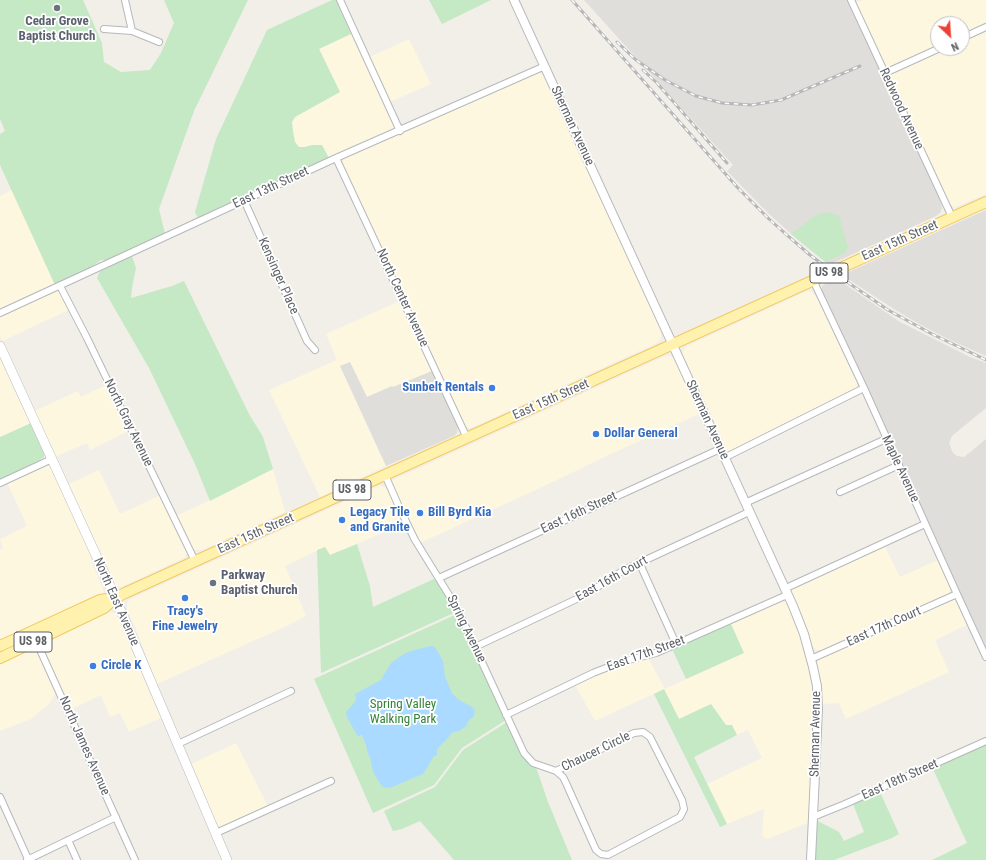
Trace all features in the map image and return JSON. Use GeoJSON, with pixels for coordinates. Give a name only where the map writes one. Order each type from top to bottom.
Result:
{"type":"FeatureCollection","features":[{"type":"Feature","properties":{"kind":"main road","name":"East 15th Street"},"geometry":{"type":"LineString","coordinates":[[0,658],[34,636],[100,600],[115,598],[986,202]]}},
{"type":"Feature","properties":{"kind":"main road","name":"North East Avenue"},"geometry":{"type":"LineString","coordinates":[[0,346],[115,598],[227,860]]}},
{"type":"Feature","properties":{"kind":"main road","name":"East 15th Street"},"geometry":{"type":"LineString","coordinates":[[0,646],[34,636]]}},
{"type":"Feature","properties":{"kind":"street"},"geometry":{"type":"LineString","coordinates":[[125,0],[132,31]]}},
{"type":"Feature","properties":{"kind":"street"},"geometry":{"type":"LineString","coordinates":[[340,0],[400,131]]}},
{"type":"Feature","properties":{"kind":"street","name":"Sherman Avenue"},"geometry":{"type":"LineString","coordinates":[[514,0],[800,624],[812,659],[818,709],[811,860]]}},
{"type":"Feature","properties":{"kind":"street","name":"Redwood Avenue"},"geometry":{"type":"LineString","coordinates":[[851,0],[952,217]]}},
{"type":"Feature","properties":{"kind":"street"},"geometry":{"type":"LineString","coordinates":[[970,34],[986,27]]}},
{"type":"Feature","properties":{"kind":"street"},"geometry":{"type":"LineString","coordinates":[[104,29],[132,31],[159,42]]}},
{"type":"Feature","properties":{"kind":"street"},"geometry":{"type":"LineString","coordinates":[[885,73],[930,53]]}},
{"type":"Feature","properties":{"kind":"street","name":"East 13th Street"},"geometry":{"type":"LineString","coordinates":[[0,314],[336,158],[544,66]]}},
{"type":"Feature","properties":{"kind":"street","name":"North Center Avenue"},"geometry":{"type":"LineString","coordinates":[[336,158],[467,438]]}},
{"type":"Feature","properties":{"kind":"street","name":"Kensinger Place"},"geometry":{"type":"LineString","coordinates":[[244,200],[307,341],[315,350]]}},
{"type":"Feature","properties":{"kind":"street","name":"Maple Avenue"},"geometry":{"type":"LineString","coordinates":[[813,280],[864,388],[986,657]]}},
{"type":"Feature","properties":{"kind":"street","name":"North Gray Avenue"},"geometry":{"type":"LineString","coordinates":[[60,286],[196,561]]}},
{"type":"Feature","properties":{"kind":"street"},"geometry":{"type":"LineString","coordinates":[[724,458],[864,388]]}},
{"type":"Feature","properties":{"kind":"street"},"geometry":{"type":"LineString","coordinates":[[745,503],[886,439]]}},
{"type":"Feature","properties":{"kind":"street","name":"East 16th Street"},"geometry":{"type":"LineString","coordinates":[[439,578],[720,449]]}},
{"type":"Feature","properties":{"kind":"street"},"geometry":{"type":"LineString","coordinates":[[0,483],[52,459]]}},
{"type":"Feature","properties":{"kind":"street"},"geometry":{"type":"LineString","coordinates":[[840,492],[899,465]]}},
{"type":"Feature","properties":{"kind":"street","name":"Spring Avenue"},"geometry":{"type":"LineString","coordinates":[[385,475],[415,540],[457,608],[524,753],[534,763],[556,771]]}},
{"type":"Feature","properties":{"kind":"street","name":"East 16th Court"},"geometry":{"type":"LineString","coordinates":[[475,647],[585,595],[624,570],[640,562],[749,512]]}},
{"type":"Feature","properties":{"kind":"street","name":"East 17th Street"},"geometry":{"type":"LineString","coordinates":[[506,715],[593,673],[621,662],[656,653],[676,644],[925,524]]}},
{"type":"Feature","properties":{"kind":"street"},"geometry":{"type":"LineString","coordinates":[[640,562],[676,644]]}},
{"type":"Feature","properties":{"kind":"street","name":"East 17th Court"},"geometry":{"type":"LineString","coordinates":[[812,659],[957,594]]}},
{"type":"Feature","properties":{"kind":"street","name":"North James Avenue"},"geometry":{"type":"LineString","coordinates":[[34,636],[135,860]]}},
{"type":"Feature","properties":{"kind":"street"},"geometry":{"type":"LineString","coordinates":[[178,744],[291,691]]}},
{"type":"Feature","properties":{"kind":"street","name":"Chaucer Circle"},"geometry":{"type":"LineString","coordinates":[[643,732],[650,737],[682,800],[684,809],[680,817],[608,854],[601,854],[596,850],[566,783],[556,771],[634,733],[643,732]]}},
{"type":"Feature","properties":{"kind":"street","name":"East 18th Street"},"geometry":{"type":"LineString","coordinates":[[813,817],[986,742]]}},
{"type":"Feature","properties":{"kind":"street"},"geometry":{"type":"LineString","coordinates":[[216,834],[332,781]]}},
{"type":"Feature","properties":{"kind":"street"},"geometry":{"type":"LineString","coordinates":[[0,797],[27,860],[116,817]]}},
{"type":"Feature","properties":{"kind":"street"},"geometry":{"type":"LineString","coordinates":[[68,840],[77,860]]}},
{"type":"Feature","properties":{"kind":"shaded area"},"geometry":{"type":"Polygon","coordinates":[[[584,0],[848,0],[939,196],[942,208],[940,213],[829,265],[768,213],[727,171],[733,165],[584,0]]]}},
{"type":"Feature","properties":{"kind":"shaded area"},"geometry":{"type":"Polygon","coordinates":[[[863,0],[986,0],[986,24],[970,31],[970,16],[930,16],[930,50],[886,69],[855,3],[863,0]]]}},
{"type":"Feature","properties":{"kind":"shaded area"},"geometry":{"type":"Polygon","coordinates":[[[986,30],[986,194],[954,207],[949,204],[889,75],[930,56],[970,56],[970,37],[986,30]]]}},
{"type":"Feature","properties":{"kind":"shaded area"},"geometry":{"type":"Polygon","coordinates":[[[351,34],[396,129],[329,158],[312,145],[299,147],[295,142],[292,122],[295,117],[340,92],[319,48],[351,34]]]}},
{"type":"Feature","properties":{"kind":"shaded area"},"geometry":{"type":"Polygon","coordinates":[[[409,39],[431,84],[390,102],[370,57],[409,39]]]}},
{"type":"Feature","properties":{"kind":"shaded area"},"geometry":{"type":"Polygon","coordinates":[[[538,72],[546,78],[660,327],[661,336],[657,343],[471,428],[468,428],[464,425],[454,404],[436,362],[342,163],[346,157],[538,72]]]}},
{"type":"Feature","properties":{"kind":"shaded area"},"geometry":{"type":"Polygon","coordinates":[[[12,190],[55,285],[0,310],[0,196],[12,190]]]}},
{"type":"Feature","properties":{"kind":"shaded area"},"geometry":{"type":"Polygon","coordinates":[[[986,210],[986,356],[921,325],[842,275],[986,210]]]}},
{"type":"Feature","properties":{"kind":"shaded area"},"geometry":{"type":"Polygon","coordinates":[[[836,278],[900,322],[970,357],[986,363],[986,408],[952,436],[949,443],[953,453],[957,456],[964,457],[986,439],[986,653],[822,293],[821,290],[823,285],[836,278]]]}},
{"type":"Feature","properties":{"kind":"shaded area"},"geometry":{"type":"Polygon","coordinates":[[[56,290],[60,292],[69,310],[2,341],[0,336],[0,315],[56,290]]]}},
{"type":"Feature","properties":{"kind":"shaded area"},"geometry":{"type":"Polygon","coordinates":[[[807,291],[812,292],[819,301],[857,383],[857,388],[855,391],[730,452],[725,451],[683,361],[682,356],[684,349],[687,346],[807,291]]]}},
{"type":"Feature","properties":{"kind":"shaded area"},"geometry":{"type":"Polygon","coordinates":[[[400,301],[432,371],[367,397],[350,362],[340,366],[386,466],[320,497],[269,390],[337,360],[326,334],[400,301]]]}},
{"type":"Feature","properties":{"kind":"shaded area"},"geometry":{"type":"Polygon","coordinates":[[[0,355],[44,451],[44,455],[43,459],[0,480],[0,355]]]}},
{"type":"Feature","properties":{"kind":"shaded area"},"geometry":{"type":"Polygon","coordinates":[[[665,356],[670,356],[675,359],[701,413],[420,543],[410,525],[395,491],[392,483],[393,480],[665,356]]]}},
{"type":"Feature","properties":{"kind":"shaded area"},"geometry":{"type":"Polygon","coordinates":[[[350,362],[367,397],[432,371],[457,423],[457,433],[454,436],[386,466],[340,366],[350,362]]]}},
{"type":"Feature","properties":{"kind":"shaded area"},"geometry":{"type":"Polygon","coordinates":[[[106,385],[129,431],[90,450],[87,443],[55,457],[34,411],[78,391],[81,397],[106,385]]]}},
{"type":"Feature","properties":{"kind":"shaded area"},"geometry":{"type":"Polygon","coordinates":[[[47,464],[51,468],[90,554],[93,566],[104,591],[100,597],[0,643],[0,550],[3,548],[0,539],[27,526],[7,482],[47,464]]]}},
{"type":"Feature","properties":{"kind":"shaded area"},"geometry":{"type":"Polygon","coordinates":[[[273,469],[285,512],[202,550],[194,549],[176,516],[273,469]]]}},
{"type":"Feature","properties":{"kind":"shaded area"},"geometry":{"type":"Polygon","coordinates":[[[99,470],[120,514],[161,495],[187,550],[184,558],[121,587],[116,586],[69,484],[99,470]]]}},
{"type":"Feature","properties":{"kind":"shaded area"},"geometry":{"type":"Polygon","coordinates":[[[379,486],[385,487],[390,493],[404,524],[330,555],[325,547],[285,566],[306,616],[157,684],[127,609],[127,604],[130,599],[379,486]]]}},
{"type":"Feature","properties":{"kind":"shaded area"},"geometry":{"type":"Polygon","coordinates":[[[884,545],[900,577],[938,560],[950,586],[949,594],[838,644],[822,650],[816,650],[812,645],[790,589],[884,545]]]}},
{"type":"Feature","properties":{"kind":"shaded area"},"geometry":{"type":"Polygon","coordinates":[[[953,600],[957,602],[967,625],[935,640],[949,672],[846,719],[839,703],[821,704],[816,667],[817,662],[821,658],[953,600]]]}},
{"type":"Feature","properties":{"kind":"shaded area"},"geometry":{"type":"Polygon","coordinates":[[[782,601],[786,602],[789,607],[801,635],[812,678],[815,701],[810,822],[767,839],[762,836],[764,809],[727,824],[707,784],[762,758],[748,730],[737,735],[732,725],[726,725],[711,704],[679,719],[664,689],[595,721],[575,685],[622,665],[648,658],[665,689],[744,653],[731,624],[782,601]]]}},
{"type":"Feature","properties":{"kind":"shaded area"},"geometry":{"type":"Polygon","coordinates":[[[108,612],[114,613],[118,617],[161,718],[129,732],[120,713],[110,717],[101,695],[70,710],[41,645],[41,643],[66,629],[78,626],[108,612]]]}},
{"type":"Feature","properties":{"kind":"shaded area"},"geometry":{"type":"Polygon","coordinates":[[[35,646],[57,691],[49,704],[31,719],[0,731],[0,661],[35,646]]]}},
{"type":"Feature","properties":{"kind":"shaded area"},"geometry":{"type":"Polygon","coordinates":[[[236,743],[268,807],[220,827],[217,825],[191,764],[236,743]]]}},
{"type":"Feature","properties":{"kind":"green space"},"geometry":{"type":"Polygon","coordinates":[[[0,0],[83,0],[102,43],[104,62],[121,72],[150,70],[161,53],[174,23],[164,0],[248,0],[194,111],[159,209],[165,234],[103,263],[104,260],[101,260],[87,270],[55,285],[0,165],[0,134],[5,131],[0,119],[0,0]]]}},
{"type":"Feature","properties":{"kind":"green space"},"geometry":{"type":"Polygon","coordinates":[[[332,0],[336,0],[351,34],[319,49],[340,92],[295,117],[292,122],[295,142],[299,147],[322,145],[329,158],[198,219],[195,212],[216,139],[267,30],[332,0]]]}},
{"type":"Feature","properties":{"kind":"green space"},"geometry":{"type":"Polygon","coordinates":[[[429,0],[491,0],[442,24],[429,0]]]}},
{"type":"Feature","properties":{"kind":"green space"},"geometry":{"type":"Polygon","coordinates":[[[828,212],[839,216],[848,248],[845,253],[826,262],[791,234],[816,215],[828,212]]]}},
{"type":"Feature","properties":{"kind":"green space"},"geometry":{"type":"Polygon","coordinates":[[[132,256],[136,268],[131,298],[184,281],[249,414],[263,437],[273,469],[210,501],[195,464],[149,368],[97,278],[100,271],[132,256]]]}},
{"type":"Feature","properties":{"kind":"green space"},"geometry":{"type":"Polygon","coordinates":[[[31,423],[45,453],[44,457],[0,480],[0,437],[31,423]]]}},
{"type":"Feature","properties":{"kind":"green space"},"geometry":{"type":"Polygon","coordinates":[[[357,544],[370,586],[373,607],[436,578],[456,612],[321,673],[317,550],[325,547],[330,555],[357,544]]]}},
{"type":"Feature","properties":{"kind":"green space","name":"Spring Valley Walking Park"},"geometry":{"type":"Polygon","coordinates":[[[457,614],[506,720],[462,748],[434,785],[373,813],[314,679],[457,614]]]}},
{"type":"Feature","properties":{"kind":"green space"},"geometry":{"type":"Polygon","coordinates":[[[731,624],[744,653],[686,679],[672,649],[731,624]]]}},
{"type":"Feature","properties":{"kind":"green space"},"geometry":{"type":"Polygon","coordinates":[[[664,689],[679,719],[711,704],[726,725],[732,725],[737,735],[694,757],[727,824],[720,827],[654,694],[664,689]]]}},
{"type":"Feature","properties":{"kind":"green space"},"geometry":{"type":"Polygon","coordinates":[[[507,722],[536,767],[548,802],[572,860],[454,860],[420,821],[402,829],[393,831],[384,811],[435,787],[463,750],[507,722]]]}},
{"type":"Feature","properties":{"kind":"green space"},"geometry":{"type":"Polygon","coordinates":[[[986,744],[986,860],[932,860],[967,843],[932,767],[986,744]]]}},
{"type":"Feature","properties":{"kind":"green space"},"geometry":{"type":"Polygon","coordinates":[[[880,792],[899,834],[834,860],[814,860],[816,820],[839,832],[844,841],[864,832],[853,804],[880,792]]]}},
{"type":"Feature","properties":{"kind":"water"},"geometry":{"type":"Polygon","coordinates":[[[431,646],[435,647],[443,661],[445,677],[452,693],[459,700],[472,707],[475,711],[474,716],[469,720],[466,726],[459,731],[453,732],[437,749],[437,755],[433,757],[423,774],[390,788],[383,787],[373,772],[370,757],[362,735],[359,737],[357,735],[347,717],[346,712],[355,702],[355,694],[381,680],[391,663],[411,651],[431,646]]]}},
{"type":"Feature","properties":{"kind":"railway"},"geometry":{"type":"LineString","coordinates":[[572,0],[737,187],[788,236],[810,255],[888,310],[932,334],[986,360]]}},
{"type":"Feature","properties":{"kind":"railway"},"geometry":{"type":"LineString","coordinates":[[617,42],[636,60],[665,80],[696,96],[722,103],[752,105],[781,100],[860,66]]}},
{"type":"Feature","properties":{"kind":"railway"},"geometry":{"type":"LineString","coordinates":[[643,70],[657,83],[727,163]]}},
{"type":"Feature","properties":{"kind":"place","name":"Cedar Grove Baptist Church"},"geometry":{"type":"Point","coordinates":[57,8]}},
{"type":"Feature","properties":{"kind":"place","name":"Sunbelt Rentals"},"geometry":{"type":"Point","coordinates":[492,388]}},
{"type":"Feature","properties":{"kind":"place","name":"Dollar General"},"geometry":{"type":"Point","coordinates":[596,434]}},
{"type":"Feature","properties":{"kind":"place","name":"Bill Byrd Kia"},"geometry":{"type":"Point","coordinates":[420,513]}},
{"type":"Feature","properties":{"kind":"place","name":"Legacy Tile and Granite"},"geometry":{"type":"Point","coordinates":[342,520]}},
{"type":"Feature","properties":{"kind":"place","name":"Parkway Baptist Church"},"geometry":{"type":"Point","coordinates":[213,583]}},
{"type":"Feature","properties":{"kind":"place","name":"Tracy's Fine Jewelry"},"geometry":{"type":"Point","coordinates":[185,598]}},
{"type":"Feature","properties":{"kind":"place","name":"Circle K"},"geometry":{"type":"Point","coordinates":[93,666]}}]}
